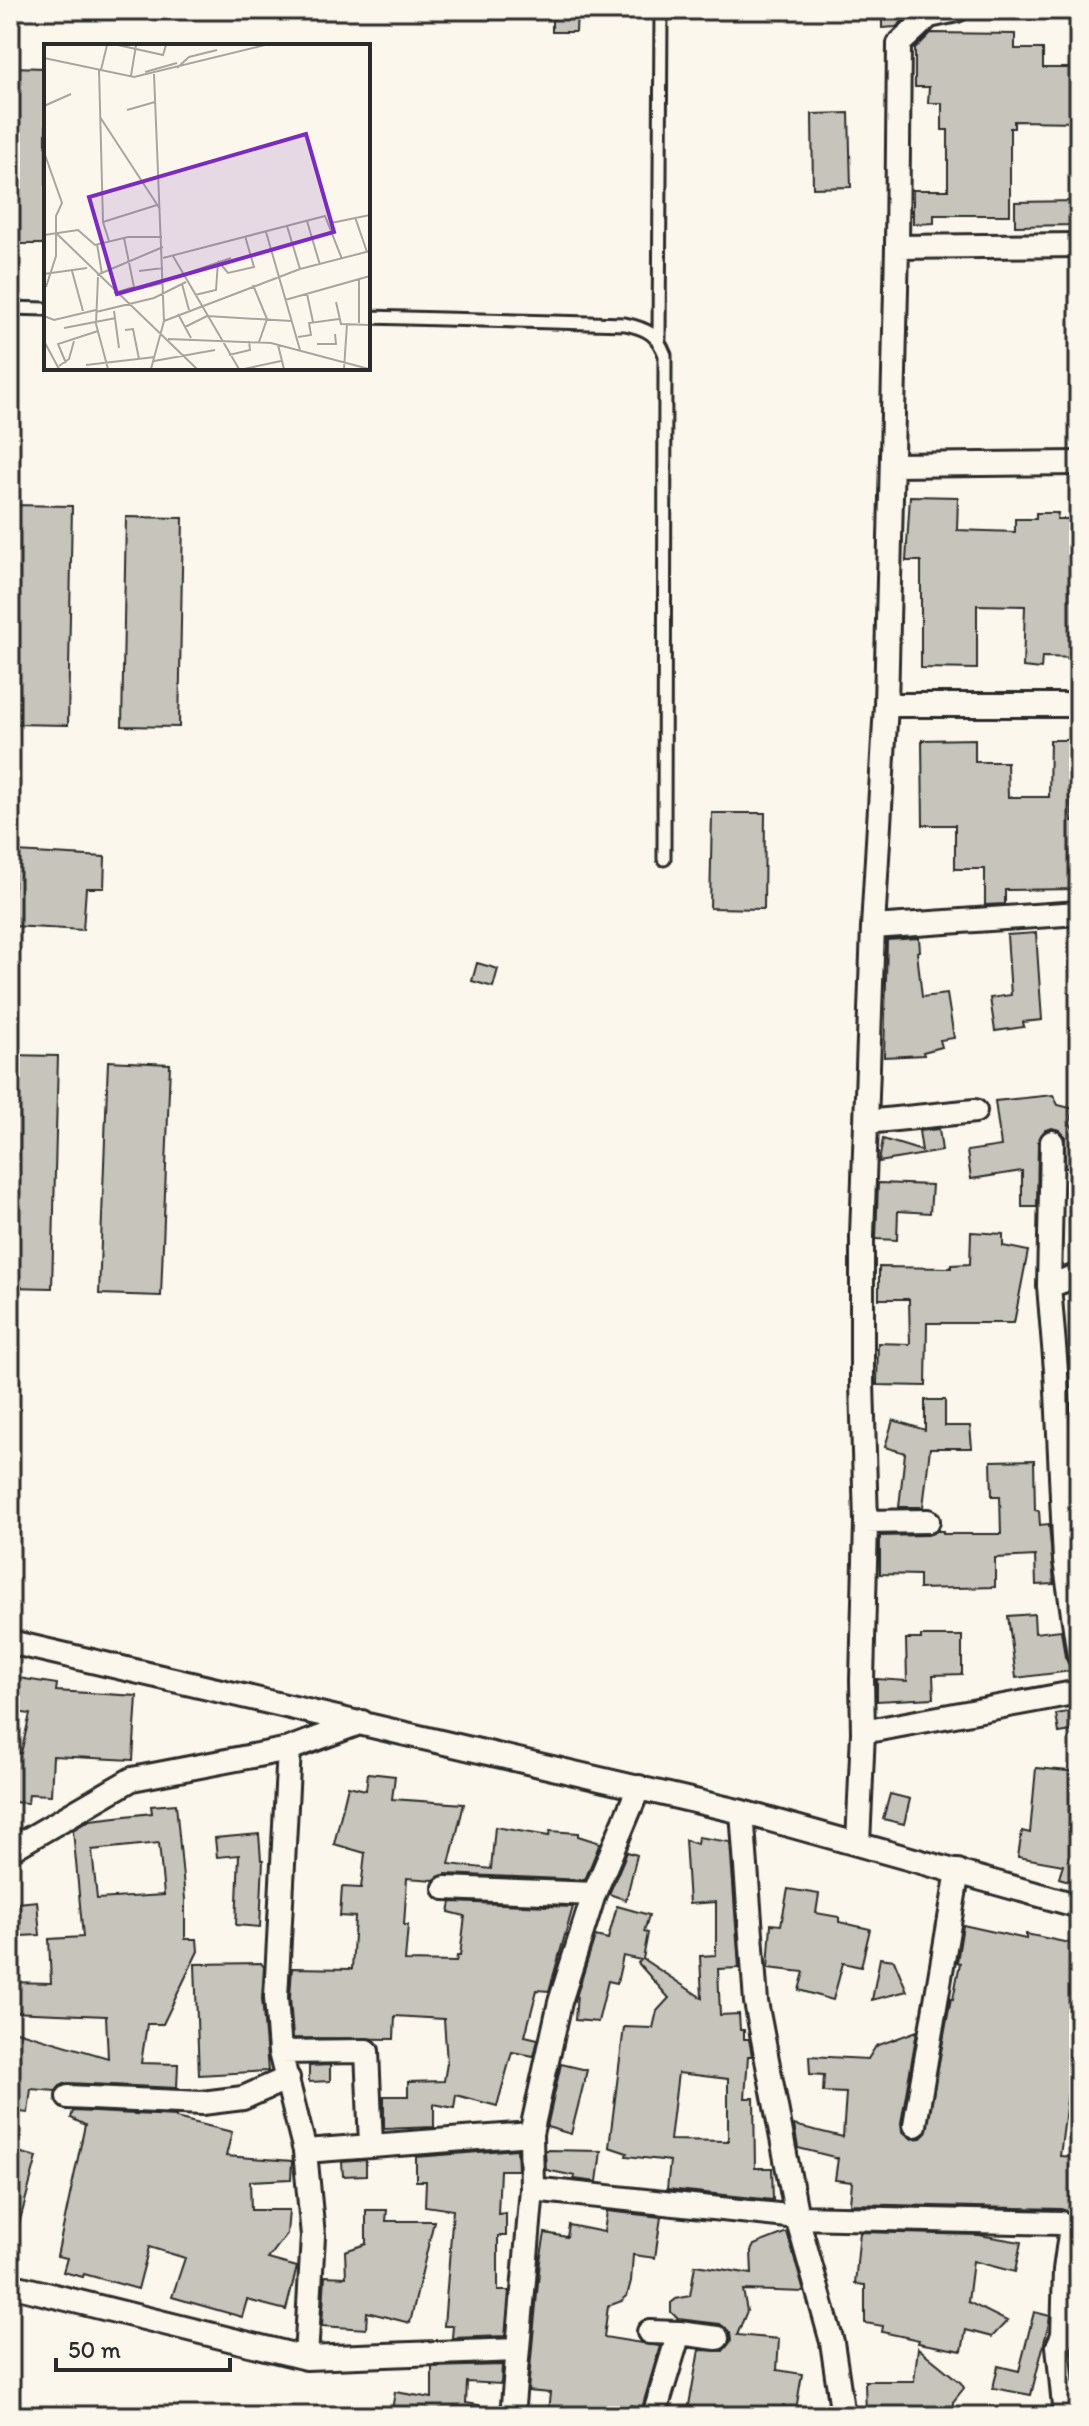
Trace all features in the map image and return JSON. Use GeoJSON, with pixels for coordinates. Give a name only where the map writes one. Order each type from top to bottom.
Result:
{"type":"FeatureCollection","features":[{"type":"Feature","properties":{"kind":"street"},"geometry":{"type":"LineString","coordinates":[[858,1844],[866,1522],[862,1368],[866,1122],[886,705],[899,44],[929,16],[957,10]]}},
{"type":"Feature","properties":{"kind":"street"},"geometry":{"type":"LineString","coordinates":[[897,247],[1079,245]]}},
{"type":"Feature","properties":{"kind":"street"},"geometry":{"type":"LineString","coordinates":[[893,465],[1079,463]]}},
{"type":"Feature","properties":{"kind":"street"},"geometry":{"type":"LineString","coordinates":[[886,705],[1079,705]]}},
{"type":"Feature","properties":{"kind":"street"},"geometry":{"type":"LineString","coordinates":[[873,927],[1079,913]]}},
{"type":"Feature","properties":{"kind":"street"},"geometry":{"type":"LineString","coordinates":[[866,1122],[975,1111]]}},
{"type":"Feature","properties":{"kind":"street"},"geometry":{"type":"LineString","coordinates":[[1052,1142],[1049,1286],[1065,1560],[1079,1655]]}},
{"type":"Feature","properties":{"kind":"street"},"geometry":{"type":"LineString","coordinates":[[1049,1286],[1079,1275]]}},
{"type":"Feature","properties":{"kind":"street"},"geometry":{"type":"LineString","coordinates":[[1049,1286],[1079,1287]]}},
{"type":"Feature","properties":{"kind":"street"},"geometry":{"type":"LineString","coordinates":[[866,1522],[928,1521]]}},
{"type":"Feature","properties":{"kind":"street"},"geometry":{"type":"LineString","coordinates":[[10,1642],[742,1812],[1079,1906]]}},
{"type":"Feature","properties":{"kind":"street"},"geometry":{"type":"LineString","coordinates":[[863,1732],[1079,1692]]}},
{"type":"Feature","properties":{"kind":"street"},"geometry":{"type":"LineString","coordinates":[[10,1850],[132,1779],[289,1749],[362,1722]]}},
{"type":"Feature","properties":{"kind":"street"},"geometry":{"type":"LineString","coordinates":[[289,1749],[276,1997],[280,2052],[305,2151],[313,2236],[306,2358]]}},
{"type":"Feature","properties":{"kind":"street"},"geometry":{"type":"LineString","coordinates":[[512,2416],[532,2189],[531,2134],[560,2002],[594,1894],[639,1787]]}},
{"type":"Feature","properties":{"kind":"street"},"geometry":{"type":"LineString","coordinates":[[742,1812],[756,2002],[797,2217],[832,2342],[843,2416]]}},
{"type":"Feature","properties":{"kind":"street"},"geometry":{"type":"LineString","coordinates":[[915,2125],[958,1871]]}},
{"type":"Feature","properties":{"kind":"street"},"geometry":{"type":"LineString","coordinates":[[445,1888],[594,1894]]}},
{"type":"Feature","properties":{"kind":"street"},"geometry":{"type":"LineString","coordinates":[[280,2052],[367,2051],[371,2145]]}},
{"type":"Feature","properties":{"kind":"street"},"geometry":{"type":"LineString","coordinates":[[68,2097],[202,2103],[243,2098],[288,2078]]}},
{"type":"Feature","properties":{"kind":"street"},"geometry":{"type":"LineString","coordinates":[[305,2151],[531,2134]]}},
{"type":"Feature","properties":{"kind":"street"},"geometry":{"type":"LineString","coordinates":[[532,2189],[797,2217],[1061,2223],[1068,2226],[1070,2234],[1065,2270],[1063,2335],[1058,2346],[1065,2416]]}},
{"type":"Feature","properties":{"kind":"street"},"geometry":{"type":"LineString","coordinates":[[10,2285],[306,2358],[517,2350]]}},
{"type":"Feature","properties":{"kind":"street"},"geometry":{"type":"LineString","coordinates":[[649,2332],[717,2338]]}},
{"type":"Feature","properties":{"kind":"street"},"geometry":{"type":"LineString","coordinates":[[654,2416],[679,2333]]}},
{"type":"Feature","properties":{"kind":"lane"},"geometry":{"type":"LineString","coordinates":[[661,10],[659,339],[665,355],[664,859]]}},
{"type":"Feature","properties":{"kind":"lane"},"geometry":{"type":"LineString","coordinates":[[10,308],[44,309]]}},
{"type":"Feature","properties":{"kind":"lane"},"geometry":{"type":"LineString","coordinates":[[370,317],[625,324],[647,329],[659,339]]}},
{"type":"Feature","properties":{"kind":"building"},"geometry":{"type":"Polygon","coordinates":[[[552,10],[577,10],[576,32],[552,32],[552,10]]]}},
{"type":"Feature","properties":{"kind":"building"},"geometry":{"type":"Polygon","coordinates":[[[882,10],[915,10],[896,27],[882,28],[882,10]]]}},
{"type":"Feature","properties":{"kind":"building"},"geometry":{"type":"Polygon","coordinates":[[[931,33],[1015,34],[1015,49],[1043,49],[1043,68],[1079,68],[1079,122],[1014,121],[1014,128],[1010,128],[1010,215],[934,215],[934,223],[913,224],[913,190],[948,190],[948,130],[942,130],[942,103],[928,103],[929,87],[915,87],[915,49],[931,33]]]}},
{"type":"Feature","properties":{"kind":"building"},"geometry":{"type":"Polygon","coordinates":[[[10,67],[44,68],[44,244],[10,244],[10,67]]]}},
{"type":"Feature","properties":{"kind":"building"},"geometry":{"type":"Polygon","coordinates":[[[849,113],[851,187],[813,188],[812,114],[849,113]]]}},
{"type":"Feature","properties":{"kind":"building"},"geometry":{"type":"Polygon","coordinates":[[[1075,201],[1075,225],[1015,226],[1015,202],[1075,201]]]}},
{"type":"Feature","properties":{"kind":"building"},"geometry":{"type":"Polygon","coordinates":[[[910,496],[958,497],[957,530],[1015,532],[1015,519],[1036,519],[1036,513],[1058,513],[1057,519],[1077,519],[1079,658],[1042,657],[1041,669],[1023,667],[1025,606],[977,605],[977,669],[921,668],[921,561],[906,561],[910,496]]]}},
{"type":"Feature","properties":{"kind":"building"},"geometry":{"type":"Polygon","coordinates":[[[10,505],[72,506],[68,725],[10,724],[10,505]]]}},
{"type":"Feature","properties":{"kind":"building"},"geometry":{"type":"Polygon","coordinates":[[[126,517],[183,518],[179,727],[122,726],[126,517]]]}},
{"type":"Feature","properties":{"kind":"building"},"geometry":{"type":"Polygon","coordinates":[[[975,739],[975,762],[1007,762],[1008,797],[1049,797],[1050,740],[1071,740],[1076,889],[1005,890],[1005,904],[985,905],[985,869],[955,869],[955,825],[923,825],[922,740],[975,739]]]}},
{"type":"Feature","properties":{"kind":"building"},"geometry":{"type":"Polygon","coordinates":[[[712,813],[765,813],[764,909],[710,908],[712,813]]]}},
{"type":"Feature","properties":{"kind":"building"},"geometry":{"type":"Polygon","coordinates":[[[16,852],[105,857],[104,888],[86,888],[83,930],[12,926],[16,852]]]}},
{"type":"Feature","properties":{"kind":"building"},"geometry":{"type":"Polygon","coordinates":[[[1036,933],[1042,1020],[1023,1022],[1024,1027],[995,1031],[990,998],[1011,995],[1007,935],[1036,933]]]}},
{"type":"Feature","properties":{"kind":"building"},"geometry":{"type":"Polygon","coordinates":[[[919,938],[920,951],[917,952],[922,997],[947,994],[954,1038],[940,1040],[942,1047],[923,1052],[924,1055],[884,1057],[887,940],[919,938]]]}},
{"type":"Feature","properties":{"kind":"building"},"geometry":{"type":"Polygon","coordinates":[[[477,963],[498,969],[493,987],[472,981],[477,963]]]}},
{"type":"Feature","properties":{"kind":"building"},"geometry":{"type":"Polygon","coordinates":[[[10,1055],[58,1056],[52,1288],[10,1287],[10,1055]]]}},
{"type":"Feature","properties":{"kind":"building"},"geometry":{"type":"Polygon","coordinates":[[[108,1061],[170,1064],[161,1296],[99,1294],[108,1061]]]}},
{"type":"Feature","properties":{"kind":"building"},"geometry":{"type":"Polygon","coordinates":[[[1053,1095],[1058,1105],[1074,1109],[1070,1123],[1077,1136],[1079,1167],[1065,1168],[1065,1136],[1052,1128],[1045,1130],[1038,1141],[1037,1207],[1022,1207],[1022,1171],[971,1179],[967,1151],[1001,1146],[995,1101],[1053,1095]]]}},
{"type":"Feature","properties":{"kind":"building"},"geometry":{"type":"Polygon","coordinates":[[[939,1129],[942,1151],[879,1162],[883,1139],[922,1151],[919,1131],[939,1129]]]}},
{"type":"Feature","properties":{"kind":"building"},"geometry":{"type":"Polygon","coordinates":[[[878,1183],[932,1185],[930,1213],[898,1211],[897,1240],[876,1239],[878,1183]]]}},
{"type":"Feature","properties":{"kind":"building"},"geometry":{"type":"Polygon","coordinates":[[[971,1232],[1003,1234],[1003,1246],[1028,1251],[1014,1323],[927,1323],[926,1386],[877,1385],[878,1343],[910,1344],[909,1299],[879,1299],[879,1267],[951,1268],[951,1265],[970,1264],[971,1232]]]}},
{"type":"Feature","properties":{"kind":"building"},"geometry":{"type":"Polygon","coordinates":[[[925,1400],[945,1400],[945,1426],[970,1426],[972,1448],[930,1448],[923,1507],[899,1507],[905,1453],[885,1447],[893,1420],[925,1430],[925,1400]]]}},
{"type":"Feature","properties":{"kind":"building"},"geometry":{"type":"Polygon","coordinates":[[[1034,1460],[1035,1510],[1039,1511],[1040,1525],[1049,1524],[1054,1584],[1036,1585],[1035,1556],[995,1558],[995,1587],[919,1589],[919,1575],[880,1574],[880,1536],[928,1535],[937,1531],[943,1531],[943,1534],[1001,1534],[1000,1496],[992,1496],[991,1461],[1034,1460]]]}},
{"type":"Feature","properties":{"kind":"building"},"geometry":{"type":"Polygon","coordinates":[[[1034,1614],[1035,1633],[1061,1630],[1065,1657],[1072,1671],[1016,1678],[1008,1616],[1034,1614]]]}},
{"type":"Feature","properties":{"kind":"building"},"geometry":{"type":"Polygon","coordinates":[[[921,1636],[962,1636],[962,1674],[933,1675],[934,1698],[877,1701],[877,1679],[907,1681],[906,1639],[921,1639],[921,1636]]]}},
{"type":"Feature","properties":{"kind":"building"},"geometry":{"type":"Polygon","coordinates":[[[12,1677],[57,1684],[56,1691],[137,1696],[133,1760],[53,1756],[51,1795],[29,1794],[28,1803],[10,1802],[10,1752],[21,1753],[30,1714],[10,1711],[12,1677]]]}},
{"type":"Feature","properties":{"kind":"building"},"geometry":{"type":"Polygon","coordinates":[[[1079,1710],[1079,1730],[1059,1733],[1056,1714],[1079,1710]]]}},
{"type":"Feature","properties":{"kind":"building"},"geometry":{"type":"Polygon","coordinates":[[[1036,1768],[1079,1772],[1079,1884],[1059,1878],[1063,1865],[1018,1857],[1022,1831],[1030,1833],[1036,1768]]]}},
{"type":"Feature","properties":{"kind":"building"},"geometry":{"type":"Polygon","coordinates":[[[368,1773],[395,1776],[392,1799],[464,1804],[449,1864],[491,1869],[495,1827],[549,1836],[550,1831],[578,1833],[578,1836],[600,1843],[585,1880],[446,1874],[434,1880],[407,1878],[405,1961],[456,1962],[457,1956],[460,1956],[465,1916],[449,1912],[451,1902],[573,1907],[549,1991],[537,1990],[525,2036],[538,2039],[534,2056],[512,2052],[497,2106],[456,2095],[454,2108],[434,2104],[434,2127],[384,2129],[384,2096],[408,2096],[408,2082],[444,2081],[447,2063],[444,2019],[395,2016],[394,2039],[293,2038],[290,1997],[292,1968],[352,1969],[355,1917],[340,1916],[342,1887],[361,1888],[365,1853],[334,1844],[348,1786],[366,1790],[368,1773]]]}},
{"type":"Feature","properties":{"kind":"building"},"geometry":{"type":"Polygon","coordinates":[[[890,1794],[910,1799],[904,1824],[883,1819],[890,1794]]]}},
{"type":"Feature","properties":{"kind":"building"},"geometry":{"type":"Polygon","coordinates":[[[176,1804],[185,1899],[185,1939],[197,1939],[198,1951],[163,2024],[147,2024],[141,2063],[178,2064],[177,2088],[68,2083],[56,2091],[31,2089],[28,2113],[10,2111],[10,2029],[108,2058],[106,2016],[10,2012],[10,1982],[51,1983],[49,1939],[83,1937],[73,1830],[90,1820],[152,1813],[151,1806],[176,1804]],[[159,1843],[92,1850],[97,1899],[164,1895],[159,1843]]]}},
{"type":"Feature","properties":{"kind":"building"},"geometry":{"type":"Polygon","coordinates":[[[259,1834],[263,1860],[260,1927],[236,1925],[239,1855],[217,1857],[215,1838],[259,1834]]]}},
{"type":"Feature","properties":{"kind":"building"},"geometry":{"type":"Polygon","coordinates":[[[698,1837],[730,1842],[739,1968],[718,1969],[720,2015],[739,2014],[740,2030],[744,2030],[744,2039],[749,2039],[752,2056],[748,2056],[745,2098],[754,2098],[755,2168],[772,2168],[773,2200],[667,2189],[670,2161],[626,2156],[627,2153],[609,2147],[624,2027],[653,2028],[657,2011],[669,1998],[638,1963],[641,1960],[623,1956],[617,1983],[608,1981],[598,2022],[575,2020],[577,1994],[595,1936],[608,1939],[617,1906],[649,1915],[644,1932],[648,1933],[643,1959],[702,1998],[700,1956],[716,1955],[716,1902],[689,1904],[685,1840],[697,1844],[698,1837]],[[678,2073],[670,2140],[728,2141],[728,2079],[678,2073]]]}},
{"type":"Feature","properties":{"kind":"building"},"geometry":{"type":"Polygon","coordinates":[[[627,1852],[637,1855],[626,1900],[609,1894],[627,1852]]]}},
{"type":"Feature","properties":{"kind":"building"},"geometry":{"type":"Polygon","coordinates":[[[788,1889],[819,1894],[816,1913],[839,1917],[839,1922],[870,1929],[861,1967],[843,1963],[833,2000],[799,1990],[804,1972],[768,1968],[771,1924],[781,1925],[788,1889]]]}},
{"type":"Feature","properties":{"kind":"building"},"geometry":{"type":"Polygon","coordinates":[[[37,1901],[40,1935],[21,1936],[18,1903],[37,1901]]]}},
{"type":"Feature","properties":{"kind":"building"},"geometry":{"type":"Polygon","coordinates":[[[963,1925],[1026,1939],[1026,1934],[1079,1945],[1079,2066],[1077,2078],[1070,2077],[1060,2156],[1079,2157],[1074,2213],[1061,2209],[850,2204],[852,2182],[835,2180],[838,2158],[798,2148],[794,2125],[843,2137],[846,2093],[823,2092],[824,2075],[810,2074],[809,2056],[868,2059],[876,2046],[917,2031],[901,2123],[902,2131],[912,2139],[921,2138],[926,2133],[960,1963],[957,1962],[963,1925]]]}},
{"type":"Feature","properties":{"kind":"building"},"geometry":{"type":"Polygon","coordinates":[[[880,1958],[894,1960],[907,1991],[872,2000],[880,1958]]]}},
{"type":"Feature","properties":{"kind":"building"},"geometry":{"type":"Polygon","coordinates":[[[261,1963],[264,1967],[262,1998],[268,2071],[199,2075],[195,1964],[261,1963]]]}},
{"type":"Feature","properties":{"kind":"building"},"geometry":{"type":"Polygon","coordinates":[[[561,2064],[587,2070],[571,2134],[547,2127],[561,2064]]]}},
{"type":"Feature","properties":{"kind":"building"},"geometry":{"type":"Polygon","coordinates":[[[330,2065],[330,2081],[309,2082],[309,2066],[330,2065]]]}},
{"type":"Feature","properties":{"kind":"building"},"geometry":{"type":"Polygon","coordinates":[[[73,2111],[176,2116],[232,2132],[226,2156],[292,2161],[291,2179],[250,2181],[251,2210],[289,2210],[287,2234],[268,2259],[297,2267],[286,2310],[247,2300],[242,2317],[172,2297],[185,2258],[149,2247],[138,2289],[84,2274],[83,2277],[63,2272],[67,2258],[57,2256],[85,2125],[71,2118],[73,2111]]]}},
{"type":"Feature","properties":{"kind":"building"},"geometry":{"type":"Polygon","coordinates":[[[517,2149],[518,2170],[500,2170],[498,2214],[506,2213],[506,2236],[498,2236],[498,2291],[509,2291],[505,2336],[452,2338],[453,2326],[444,2326],[453,2210],[425,2206],[426,2181],[416,2181],[416,2157],[517,2149]]]}},
{"type":"Feature","properties":{"kind":"building"},"geometry":{"type":"Polygon","coordinates":[[[545,2150],[601,2151],[597,2182],[546,2170],[545,2150]]]}},
{"type":"Feature","properties":{"kind":"building"},"geometry":{"type":"Polygon","coordinates":[[[14,2151],[37,2157],[16,2235],[10,2234],[10,2164],[14,2151]]]}},
{"type":"Feature","properties":{"kind":"building"},"geometry":{"type":"Polygon","coordinates":[[[366,2160],[366,2175],[343,2176],[342,2162],[366,2160]]]}},
{"type":"Feature","properties":{"kind":"building"},"geometry":{"type":"Polygon","coordinates":[[[366,2210],[387,2210],[386,2221],[434,2221],[410,2323],[367,2312],[366,2329],[322,2326],[325,2276],[346,2277],[345,2251],[366,2244],[366,2210]]]}},
{"type":"Feature","properties":{"kind":"building"},"geometry":{"type":"Polygon","coordinates":[[[607,2211],[661,2217],[655,2258],[633,2255],[627,2296],[608,2306],[604,2337],[660,2346],[642,2408],[631,2405],[628,2416],[548,2411],[550,2393],[528,2391],[545,2233],[567,2237],[569,2225],[604,2232],[607,2211]]]}},
{"type":"Feature","properties":{"kind":"building"},"geometry":{"type":"Polygon","coordinates":[[[787,2232],[804,2292],[743,2290],[747,2311],[737,2335],[779,2339],[777,2370],[802,2374],[795,2416],[687,2416],[699,2350],[723,2351],[731,2341],[730,2333],[720,2324],[678,2319],[671,2312],[671,2303],[690,2296],[695,2265],[752,2274],[751,2251],[754,2245],[787,2232]]]}},
{"type":"Feature","properties":{"kind":"building"},"geometry":{"type":"Polygon","coordinates":[[[860,2232],[979,2235],[1021,2242],[1015,2272],[973,2261],[968,2302],[1007,2321],[992,2337],[966,2330],[962,2351],[918,2343],[919,2340],[882,2332],[883,2326],[865,2323],[865,2285],[855,2284],[860,2232]]]}},
{"type":"Feature","properties":{"kind":"building"},"geometry":{"type":"Polygon","coordinates":[[[1034,2312],[1050,2316],[1031,2395],[993,2388],[998,2366],[1019,2371],[1034,2312]]]}},
{"type":"Feature","properties":{"kind":"building"},"geometry":{"type":"Polygon","coordinates":[[[918,2348],[964,2388],[953,2402],[952,2416],[866,2416],[865,2381],[914,2381],[918,2348]]]}},
{"type":"Feature","properties":{"kind":"building"},"geometry":{"type":"Polygon","coordinates":[[[502,2365],[501,2384],[467,2382],[466,2403],[479,2405],[478,2416],[391,2416],[395,2392],[432,2398],[432,2367],[502,2365]]]}}]}
